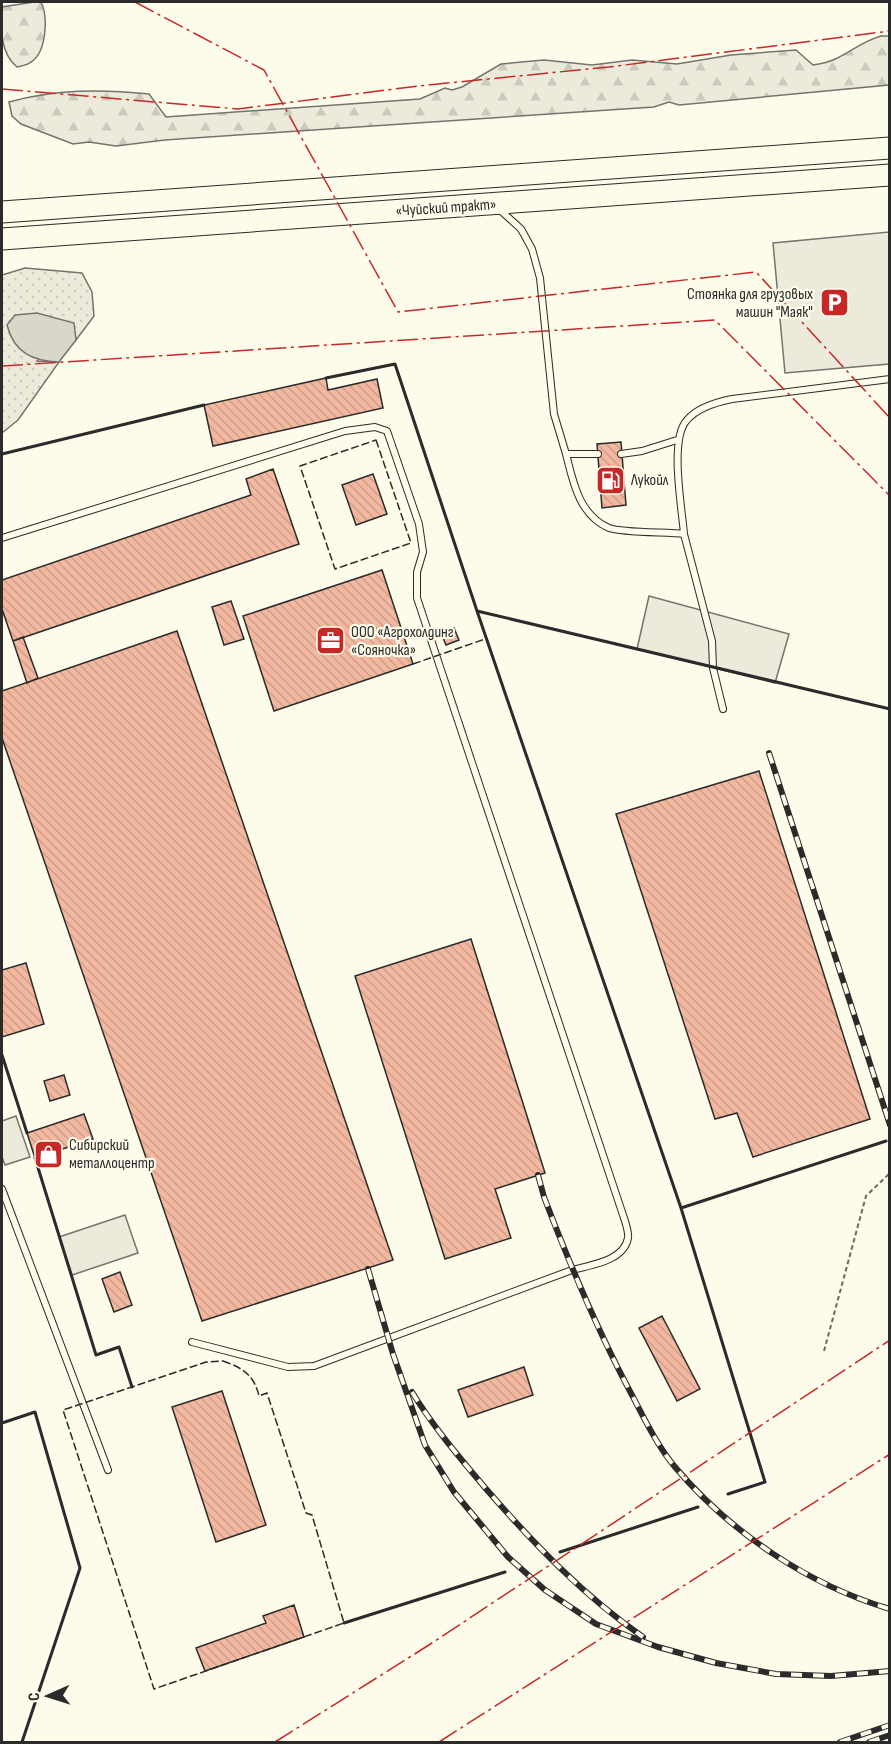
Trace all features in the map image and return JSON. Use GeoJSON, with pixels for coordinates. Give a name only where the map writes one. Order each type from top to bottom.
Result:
{"type":"FeatureCollection","features":[{"type":"Feature","properties":{"kind":"highway","name":"«Чуйский тракт»"},"geometry":{"type":"LineString","coordinates":[[2,212],[890,148]]}},
{"type":"Feature","properties":{"kind":"highway","name":"«Чуйский тракт»"},"geometry":{"type":"LineString","coordinates":[[2,239],[890,175]]}},
{"type":"Feature","properties":{"kind":"lane"},"geometry":{"type":"LineString","coordinates":[[494,205],[521,229],[532,249],[540,278],[554,414],[575,490],[585,509],[610,528],[684,534]]}},
{"type":"Feature","properties":{"kind":"lane"},"geometry":{"type":"LineString","coordinates":[[723,709],[713,668],[712,641],[684,534],[677,440],[686,420],[711,404],[890,379]]}},
{"type":"Feature","properties":{"kind":"lane"},"geometry":{"type":"LineString","coordinates":[[2,538],[345,431],[375,427],[387,431],[419,524],[423,552],[417,572],[417,598],[623,1215],[628,1237],[622,1251],[606,1261],[572,1270],[314,1366],[288,1367],[192,1342]]}},
{"type":"Feature","properties":{"kind":"lane"},"geometry":{"type":"LineString","coordinates":[[621,454],[642,451],[677,440]]}},
{"type":"Feature","properties":{"kind":"lane"},"geometry":{"type":"LineString","coordinates":[[566,454],[598,454]]}},
{"type":"Feature","properties":{"kind":"lane"},"geometry":{"type":"LineString","coordinates":[[2,1189],[72,1382],[108,1470]]}},
{"type":"Feature","properties":{"kind":"path"},"geometry":{"type":"LineString","coordinates":[[824,1351],[866,1196],[890,1173]]}},
{"type":"Feature","properties":{"kind":"green space"},"geometry":{"type":"Polygon","coordinates":[[[41,2],[45,16],[43,42],[36,57],[28,64],[17,67],[7,55],[3,40],[2,7],[41,2]]]}},
{"type":"Feature","properties":{"kind":"green space"},"geometry":{"type":"Polygon","coordinates":[[[881,36],[889,36],[889,85],[679,105],[669,102],[654,107],[165,140],[116,146],[89,142],[73,144],[21,124],[12,116],[9,102],[61,92],[113,91],[149,94],[166,117],[420,99],[445,88],[452,90],[462,87],[501,64],[544,60],[592,65],[632,60],[677,64],[731,55],[796,50],[813,65],[833,60],[881,36]]]}},
{"type":"Feature","properties":{"kind":"green space"},"geometry":{"type":"Polygon","coordinates":[[[25,268],[82,273],[92,292],[94,316],[76,340],[73,323],[37,361],[59,362],[18,420],[2,433],[2,275],[25,268]]]}},
{"type":"Feature","properties":{"kind":"shaded area","name":"Стоянка для грузовых машин \"Маяк\""},"geometry":{"type":"Polygon","coordinates":[[[889,232],[889,364],[785,373],[773,243],[889,232]]]}},
{"type":"Feature","properties":{"kind":"shaded area"},"geometry":{"type":"Polygon","coordinates":[[[37,313],[74,323],[76,340],[59,362],[41,360],[26,354],[10,335],[7,325],[15,315],[37,313]]]}},
{"type":"Feature","properties":{"kind":"shaded area"},"geometry":{"type":"Polygon","coordinates":[[[649,596],[789,634],[775,683],[637,649],[649,596]]]}},
{"type":"Feature","properties":{"kind":"shaded area"},"geometry":{"type":"Polygon","coordinates":[[[16,1116],[30,1157],[5,1165],[2,1157],[2,1121],[16,1116]]]}},
{"type":"Feature","properties":{"kind":"shaded area"},"geometry":{"type":"Polygon","coordinates":[[[125,1215],[138,1253],[72,1275],[59,1237],[125,1215]]]}},
{"type":"Feature","properties":{"kind":"building"},"geometry":{"type":"Polygon","coordinates":[[[326,378],[328,390],[377,379],[383,408],[213,446],[204,405],[326,378]]]}},
{"type":"Feature","properties":{"kind":"building"},"geometry":{"type":"Polygon","coordinates":[[[621,442],[626,505],[602,508],[597,444],[621,442]]]}},
{"type":"Feature","properties":{"kind":"building"},"geometry":{"type":"Polygon","coordinates":[[[273,469],[299,544],[13,641],[2,609],[2,580],[251,495],[246,479],[273,469]]]}},
{"type":"Feature","properties":{"kind":"building"},"geometry":{"type":"Polygon","coordinates":[[[373,474],[387,514],[356,525],[342,485],[373,474]]]}},
{"type":"Feature","properties":{"kind":"building"},"geometry":{"type":"Polygon","coordinates":[[[382,570],[413,664],[274,711],[243,616],[382,570]]]}},
{"type":"Feature","properties":{"kind":"building"},"geometry":{"type":"Polygon","coordinates":[[[231,601],[244,639],[224,645],[212,607],[231,601]]]}},
{"type":"Feature","properties":{"kind":"building"},"geometry":{"type":"Polygon","coordinates":[[[454,628],[459,640],[446,645],[441,633],[454,628]]]}},
{"type":"Feature","properties":{"kind":"building"},"geometry":{"type":"Polygon","coordinates":[[[177,631],[393,1260],[202,1321],[2,738],[2,691],[177,631]]]}},
{"type":"Feature","properties":{"kind":"building"},"geometry":{"type":"Polygon","coordinates":[[[23,637],[38,678],[27,683],[13,641],[23,637]]]}},
{"type":"Feature","properties":{"kind":"building"},"geometry":{"type":"Polygon","coordinates":[[[759,771],[870,1119],[753,1157],[737,1113],[715,1119],[616,814],[759,771]]]}},
{"type":"Feature","properties":{"kind":"building"},"geometry":{"type":"Polygon","coordinates":[[[471,939],[545,1173],[495,1189],[511,1238],[445,1259],[355,976],[471,939]]]}},
{"type":"Feature","properties":{"kind":"building"},"geometry":{"type":"Polygon","coordinates":[[[26,963],[44,1024],[2,1037],[2,970],[26,963]]]}},
{"type":"Feature","properties":{"kind":"building"},"geometry":{"type":"Polygon","coordinates":[[[64,1075],[70,1095],[50,1101],[44,1081],[64,1075]]]}},
{"type":"Feature","properties":{"kind":"building"},"geometry":{"type":"Polygon","coordinates":[[[84,1114],[93,1139],[35,1158],[27,1133],[84,1114]]]}},
{"type":"Feature","properties":{"kind":"building"},"geometry":{"type":"Polygon","coordinates":[[[120,1272],[132,1305],[114,1312],[102,1279],[120,1272]]]}},
{"type":"Feature","properties":{"kind":"building"},"geometry":{"type":"Polygon","coordinates":[[[662,1316],[700,1389],[677,1401],[639,1328],[662,1316]]]}},
{"type":"Feature","properties":{"kind":"building"},"geometry":{"type":"Polygon","coordinates":[[[524,1367],[533,1395],[468,1417],[458,1390],[524,1367]]]}},
{"type":"Feature","properties":{"kind":"building"},"geometry":{"type":"Polygon","coordinates":[[[222,1391],[266,1525],[216,1542],[172,1407],[222,1391]]]}},
{"type":"Feature","properties":{"kind":"building"},"geometry":{"type":"Polygon","coordinates":[[[294,1605],[304,1637],[205,1671],[196,1648],[266,1623],[263,1616],[294,1605]]]}},
{"type":"Feature","properties":{"kind":"railway"},"geometry":{"type":"LineString","coordinates":[[769,753],[890,1125]]}},
{"type":"Feature","properties":{"kind":"railway"},"geometry":{"type":"LineString","coordinates":[[538,1175],[544,1197],[596,1323],[647,1424],[675,1467],[720,1513],[772,1553],[830,1586],[890,1609]]}},
{"type":"Feature","properties":{"kind":"railway"},"geometry":{"type":"LineString","coordinates":[[368,1269],[393,1354],[425,1445],[454,1492],[508,1557],[545,1590],[596,1624],[658,1647],[716,1663],[776,1674],[831,1676],[890,1671]]}},
{"type":"Feature","properties":{"kind":"railway"},"geometry":{"type":"LineString","coordinates":[[412,1392],[457,1454],[523,1530],[580,1587],[643,1637]]}},
{"type":"Feature","properties":{"kind":"railway"},"geometry":{"type":"LineString","coordinates":[[840,1742],[890,1725]]}},
{"type":"Feature","properties":{"kind":"railway"},"geometry":{"type":"LineString","coordinates":[[869,1742],[890,1735]]}},
{"type":"Feature","properties":{"kind":"fence"},"geometry":{"type":"LineString","coordinates":[[376,440],[411,543],[335,569],[300,466],[376,440]]}},
{"type":"Feature","properties":{"kind":"fence"},"geometry":{"type":"LineString","coordinates":[[413,664],[485,639]]}},
{"type":"Feature","properties":{"kind":"fence"},"geometry":{"type":"LineString","coordinates":[[223,1361],[247,1373],[259,1396],[267,1393],[306,1513],[312,1515],[344,1623],[154,1689],[63,1410],[206,1362],[223,1361]]}},
{"type":"Feature","properties":{"kind":"wall"},"geometry":{"type":"LineString","coordinates":[[326,378],[395,364],[477,611]]}},
{"type":"Feature","properties":{"kind":"wall"},"geometry":{"type":"LineString","coordinates":[[2,454],[204,405]]}},
{"type":"Feature","properties":{"kind":"wall"},"geometry":{"type":"LineString","coordinates":[[886,1141],[681,1208],[477,611],[890,709]]}},
{"type":"Feature","properties":{"kind":"wall"},"geometry":{"type":"LineString","coordinates":[[890,996],[890,1015]]}},
{"type":"Feature","properties":{"kind":"wall"},"geometry":{"type":"LineString","coordinates":[[2,1055],[27,1133]]}},
{"type":"Feature","properties":{"kind":"wall"},"geometry":{"type":"LineString","coordinates":[[35,1158],[96,1355],[119,1347],[132,1387]]}},
{"type":"Feature","properties":{"kind":"wall"},"geometry":{"type":"LineString","coordinates":[[681,1208],[765,1482],[728,1494]]}},
{"type":"Feature","properties":{"kind":"wall"},"geometry":{"type":"LineString","coordinates":[[2,1423],[35,1412],[80,1568],[22,1742]]}},
{"type":"Feature","properties":{"kind":"wall"},"geometry":{"type":"LineString","coordinates":[[560,1552],[698,1507]]}},
{"type":"Feature","properties":{"kind":"wall"},"geometry":{"type":"LineString","coordinates":[[344,1623],[505,1572]]}},
{"type":"Feature","properties":{"kind":"power"},"geometry":{"type":"LineString","coordinates":[[135,2],[264,70],[398,312],[756,272],[890,418]]}},
{"type":"Feature","properties":{"kind":"power"},"geometry":{"type":"LineString","coordinates":[[2,89],[238,109],[418,86],[609,67],[890,31]]}},
{"type":"Feature","properties":{"kind":"power"},"geometry":{"type":"LineString","coordinates":[[2,366],[715,320],[890,496]]}},
{"type":"Feature","properties":{"kind":"power"},"geometry":{"type":"LineString","coordinates":[[275,1742],[432,1643],[890,1340]]}},
{"type":"Feature","properties":{"kind":"power"},"geometry":{"type":"LineString","coordinates":[[439,1742],[890,1454]]}},
{"type":"Feature","properties":{"kind":"place","name":"Стоянка для грузовых машин \"Маяк\""},"geometry":{"type":"Point","coordinates":[834,303]}},
{"type":"Feature","properties":{"kind":"place","name":"Лукойл"},"geometry":{"type":"Point","coordinates":[610,480]}},
{"type":"Feature","properties":{"kind":"place","name":"ООО «Агрохолдинг «Сояночка»"},"geometry":{"type":"Point","coordinates":[330,641]}},
{"type":"Feature","properties":{"kind":"place","name":"Сибирский металлоцентр"},"geometry":{"type":"Point","coordinates":[48,1154]}}]}
